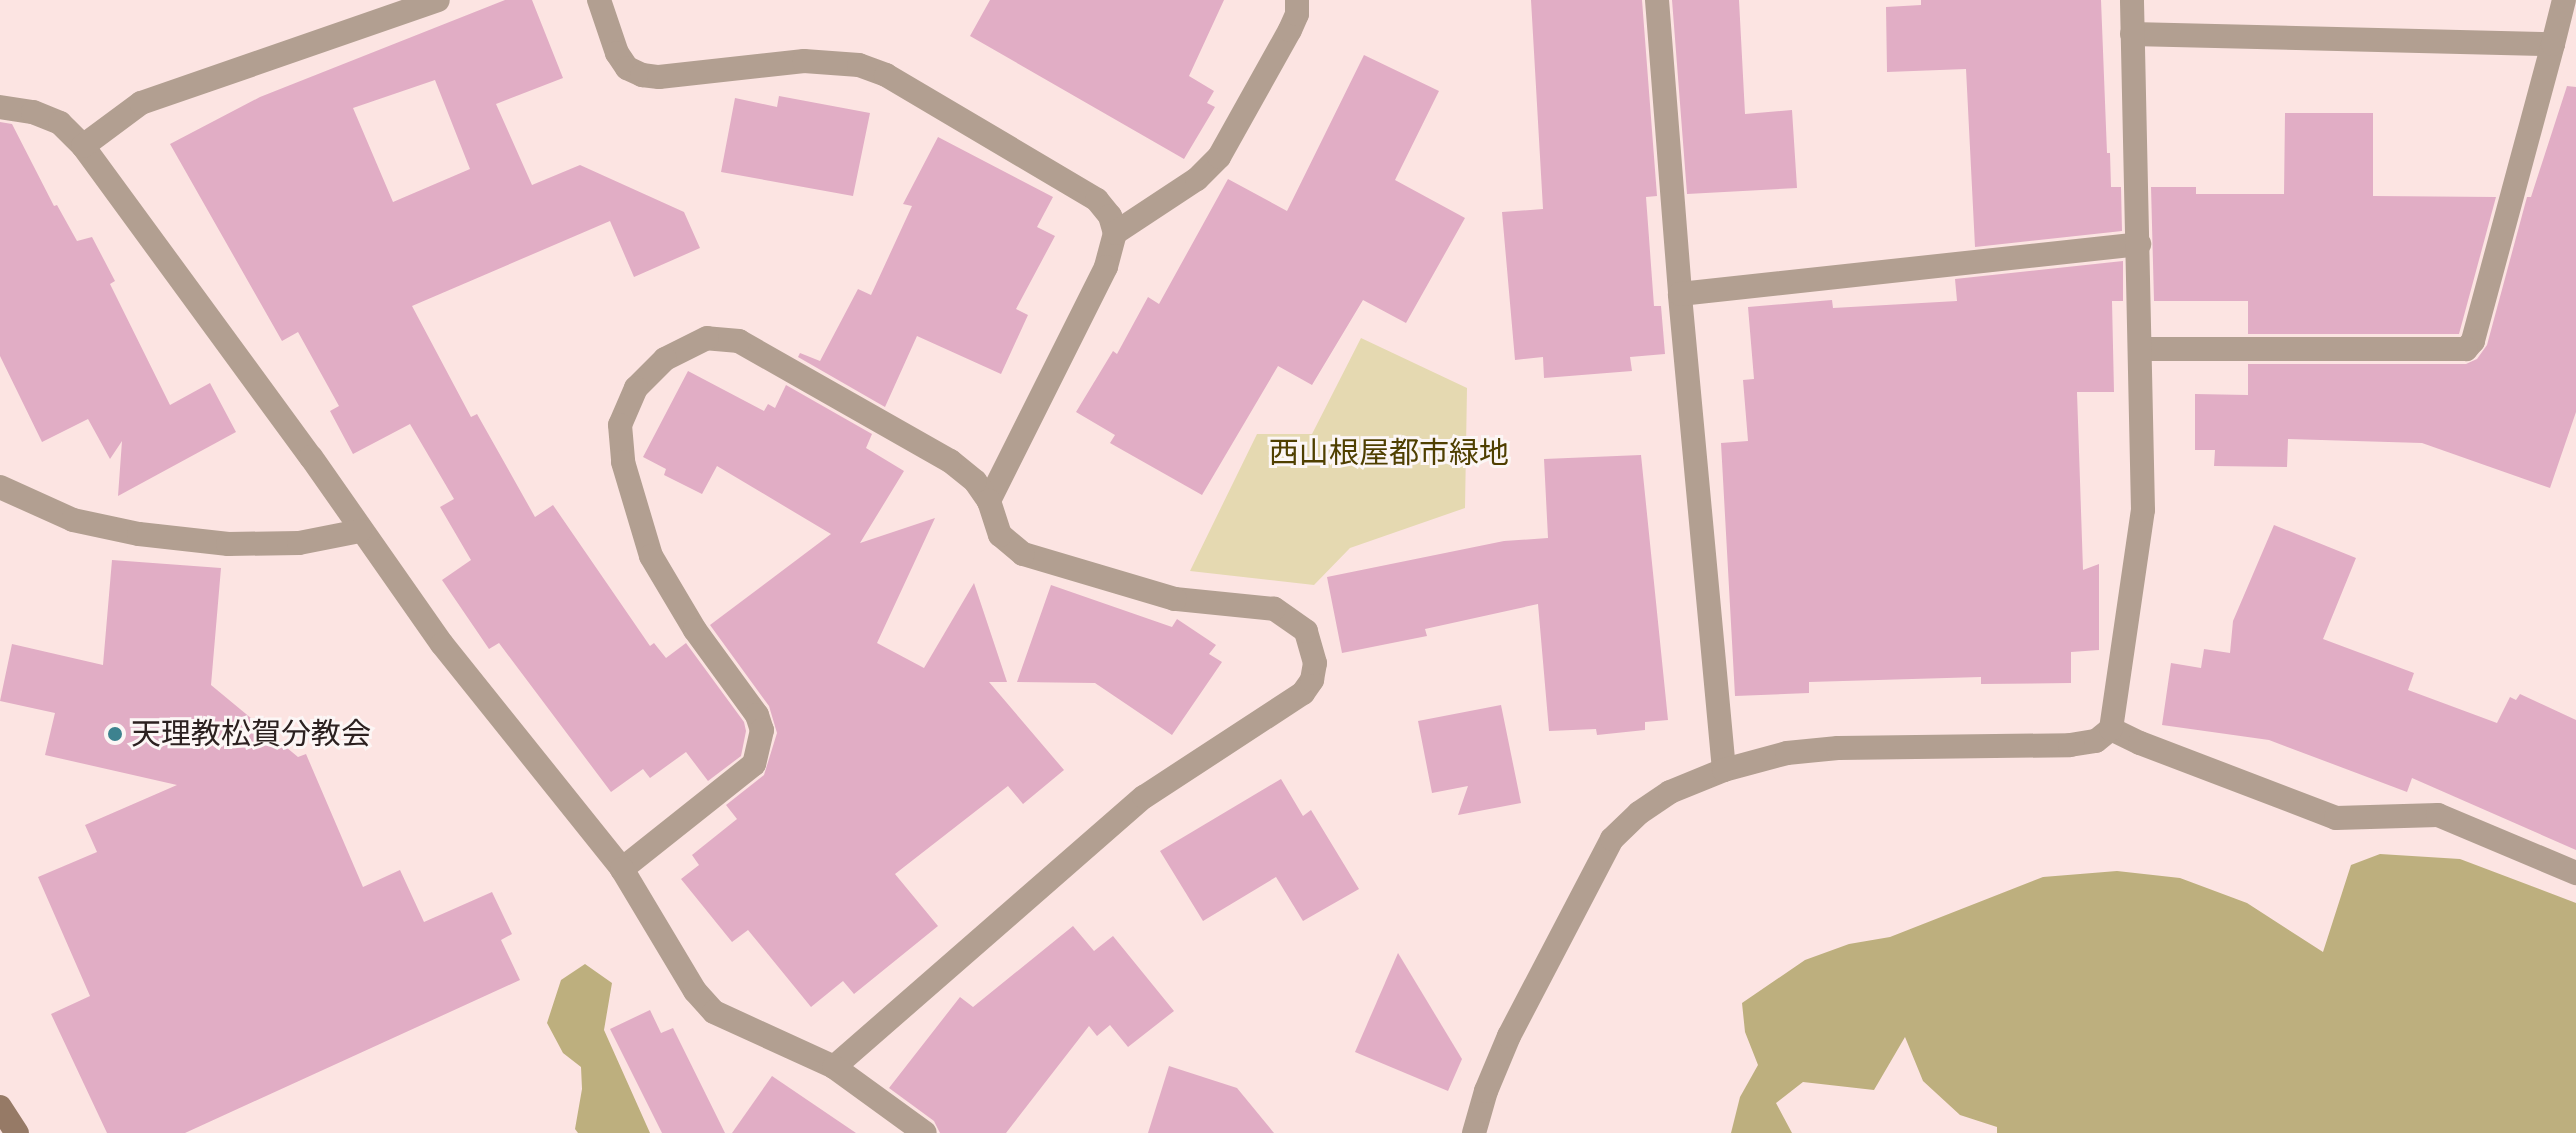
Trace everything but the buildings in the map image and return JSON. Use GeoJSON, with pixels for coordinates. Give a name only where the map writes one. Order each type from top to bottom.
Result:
{"type":"FeatureCollection","features":[{"type":"Feature","properties":{"kind":"street"},"geometry":{"type":"LineString","coordinates":[[83,146],[141,103],[438,0]]}},
{"type":"Feature","properties":{"kind":"street"},"geometry":{"type":"LineString","coordinates":[[599,0],[617,53],[627,68],[642,75],[669,76],[804,61],[859,65],[886,75],[1097,200],[1110,216],[1115,233],[1106,267],[989,501]]}},
{"type":"Feature","properties":{"kind":"street"},"geometry":{"type":"LineString","coordinates":[[1115,233],[1197,179],[1219,157],[1290,30],[1297,14],[1297,0]]}},
{"type":"Feature","properties":{"kind":"street"},"geometry":{"type":"LineString","coordinates":[[1657,0],[1680,294],[1724,770]]}},
{"type":"Feature","properties":{"kind":"street"},"geometry":{"type":"LineString","coordinates":[[1474,1133],[1486,1091],[1509,1036],[1612,839],[1639,813],[1670,792],[1724,770],[1787,753],[1838,748],[2070,745],[2096,741],[2111,729],[2143,510],[2132,0]]}},
{"type":"Feature","properties":{"kind":"street"},"geometry":{"type":"LineString","coordinates":[[2140,349],[2466,349],[2473,341],[2564,0]]}},
{"type":"Feature","properties":{"kind":"street"},"geometry":{"type":"LineString","coordinates":[[2132,34],[2553,44]]}},
{"type":"Feature","properties":{"kind":"street"},"geometry":{"type":"LineString","coordinates":[[0,107],[33,112],[60,123],[83,146],[311,457],[442,644],[622,869],[695,991],[714,1012],[834,1067],[925,1133]]}},
{"type":"Feature","properties":{"kind":"street"},"geometry":{"type":"LineString","coordinates":[[1680,294],[2139,244]]}},
{"type":"Feature","properties":{"kind":"street"},"geometry":{"type":"LineString","coordinates":[[622,869],[754,764],[762,730],[757,715],[695,630],[651,556],[623,462],[620,425],[636,388],[665,359],[707,338],[739,341],[950,461],[975,481],[989,501],[1000,535],[1023,554],[1175,599],[1274,609],[1306,631],[1315,663],[1312,680],[1303,693],[1144,797],[834,1067]]}},
{"type":"Feature","properties":{"kind":"street"},"geometry":{"type":"LineString","coordinates":[[0,487],[73,520],[139,534],[228,544],[299,543],[360,531]]}},
{"type":"Feature","properties":{"kind":"street"},"geometry":{"type":"LineString","coordinates":[[2111,729],[2336,818],[2438,815],[2576,873]]}},
{"type":"Feature","properties":{"kind":"street"},"geometry":{"type":"LineString","coordinates":[[0,1107],[17,1133]]}},
{"type":"Feature","properties":{"kind":"green space","name":"西山根屋都市緑地"},"geometry":{"type":"Polygon","coordinates":[[[1361,338],[1467,388],[1465,508],[1350,548],[1314,585],[1190,571],[1257,434],[1312,434],[1361,338]]]}},
{"type":"Feature","properties":{"kind":"shaded area"},"geometry":{"type":"Polygon","coordinates":[[[2380,854],[2460,859],[2576,903],[2576,1133],[1997,1133],[1997,1127],[1960,1115],[1923,1081],[1905,1037],[1874,1090],[1803,1082],[1776,1103],[1792,1133],[1731,1133],[1740,1097],[1758,1065],[1745,1032],[1742,1003],[1805,960],[1849,944],[1890,937],[2043,877],[2117,871],[2180,878],[2247,903],[2323,952],[2351,865],[2380,854]]]}},
{"type":"Feature","properties":{"kind":"shaded area"},"geometry":{"type":"Polygon","coordinates":[[[585,964],[612,983],[604,1030],[650,1133],[578,1133],[575,1129],[582,1089],[581,1067],[563,1053],[547,1023],[561,980],[585,964]]]}},
{"type":"Feature","properties":{"kind":"place","name":"天理教松賀分教会"},"geometry":{"type":"Point","coordinates":[115,734]}}]}
